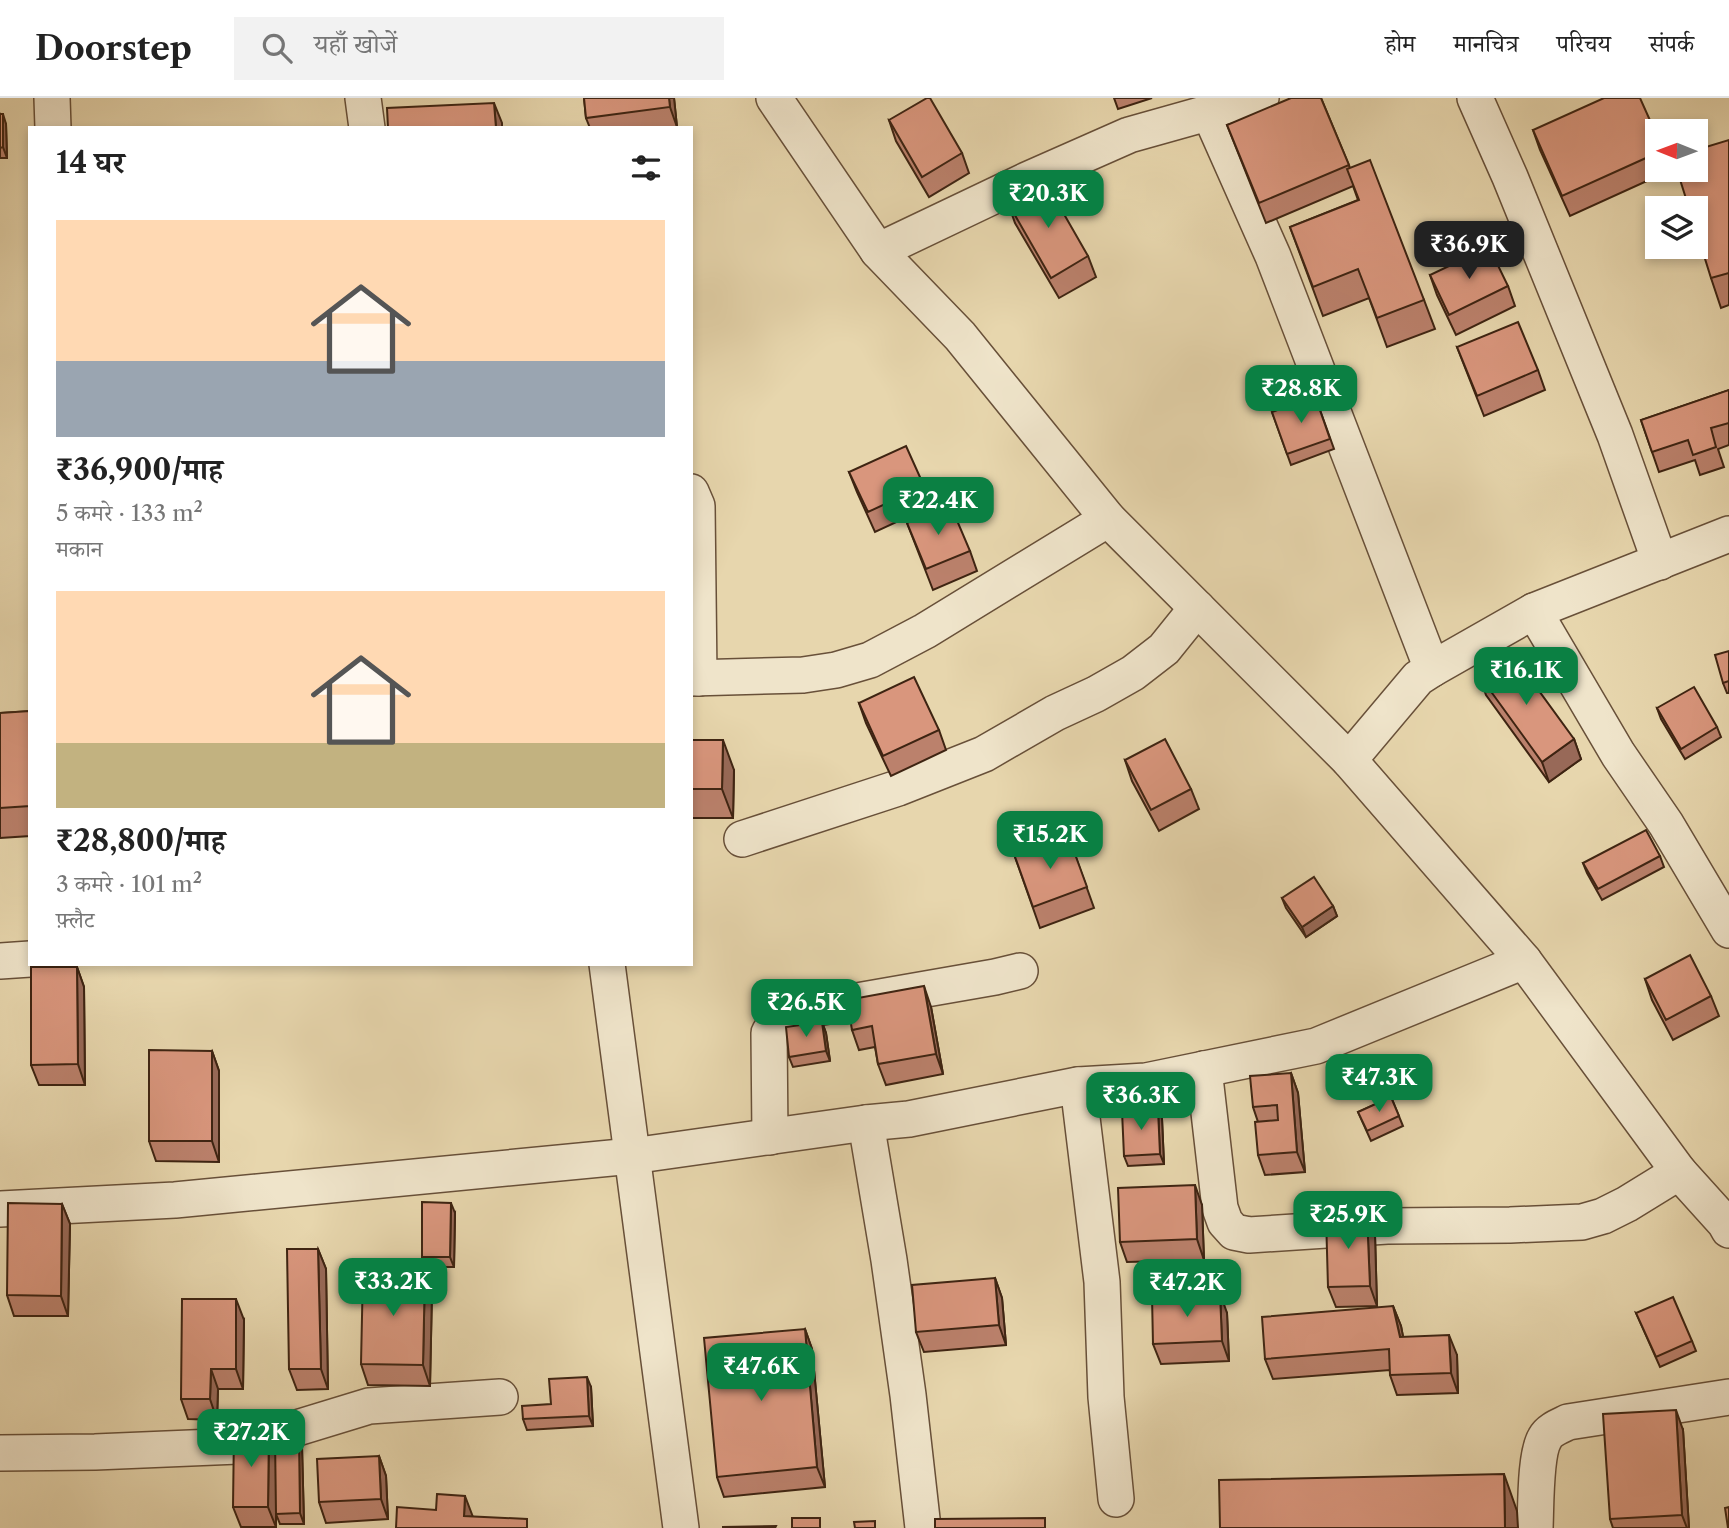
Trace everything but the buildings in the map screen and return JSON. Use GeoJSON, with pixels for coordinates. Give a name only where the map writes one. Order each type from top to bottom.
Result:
{"type":"FeatureCollection","features":[{"type":"Feature","properties":{"kind":"street"},"geometry":{"type":"LineString","coordinates":[[52,98],[53,126]]}},
{"type":"Feature","properties":{"kind":"street"},"geometry":{"type":"LineString","coordinates":[[363,98],[367,126]]}},
{"type":"Feature","properties":{"kind":"street"},"geometry":{"type":"LineString","coordinates":[[774,98],[878,251],[960,335],[1108,519],[1349,760],[1524,961],[1679,1172],[1728,1225]]}},
{"type":"Feature","properties":{"kind":"street"},"geometry":{"type":"LineString","coordinates":[[878,251],[1129,135],[1261,98]]}},
{"type":"Feature","properties":{"kind":"street"},"geometry":{"type":"LineString","coordinates":[[1475,98],[1615,435],[1660,562]]}},
{"type":"Feature","properties":{"kind":"street"},"geometry":{"type":"LineString","coordinates":[[1209,112],[1273,256],[1432,669]]}},
{"type":"Feature","properties":{"kind":"street"},"geometry":{"type":"LineString","coordinates":[[693,497],[697,506],[695,678],[803,674],[836,670],[870,660],[925,631],[1108,519]]}},
{"type":"Feature","properties":{"kind":"street"},"geometry":{"type":"LineString","coordinates":[[1349,760],[1418,678],[1432,669],[1534,611],[1729,534]]}},
{"type":"Feature","properties":{"kind":"street"},"geometry":{"type":"LineString","coordinates":[[742,839],[898,788],[984,754],[1055,713],[1097,694],[1133,673],[1164,649],[1197,608]]}},
{"type":"Feature","properties":{"kind":"street"},"geometry":{"type":"LineString","coordinates":[[1534,611],[1618,754],[1666,824],[1729,930]]}},
{"type":"Feature","properties":{"kind":"street"},"geometry":{"type":"LineString","coordinates":[[0,961],[28,959]]}},
{"type":"Feature","properties":{"kind":"street"},"geometry":{"type":"LineString","coordinates":[[0,1209],[175,1200],[632,1156],[909,1119],[1078,1085],[1146,1081],[1316,1046],[1524,961]]}},
{"type":"Feature","properties":{"kind":"street"},"geometry":{"type":"LineString","coordinates":[[607,966],[681,1528]]}},
{"type":"Feature","properties":{"kind":"street"},"geometry":{"type":"LineString","coordinates":[[770,1137],[769,1033],[778,1019],[794,1012],[1020,971]]}},
{"type":"Feature","properties":{"kind":"street"},"geometry":{"type":"LineString","coordinates":[[1204,1069],[1220,1208],[1225,1222],[1234,1232],[1249,1235],[1387,1226],[1582,1222],[1603,1216],[1627,1204],[1679,1172]]}},
{"type":"Feature","properties":{"kind":"street"},"geometry":{"type":"LineString","coordinates":[[1078,1085],[1102,1282],[1106,1397],[1116,1499]]}},
{"type":"Feature","properties":{"kind":"street"},"geometry":{"type":"LineString","coordinates":[[866,1123],[889,1260],[923,1528]]}},
{"type":"Feature","properties":{"kind":"street"},"geometry":{"type":"LineString","coordinates":[[0,1453],[238,1446],[369,1406],[500,1396]]}},
{"type":"Feature","properties":{"kind":"street"},"geometry":{"type":"LineString","coordinates":[[1535,1528],[1539,1452],[1545,1436],[1554,1429],[1568,1422],[1729,1397]]}}]}
